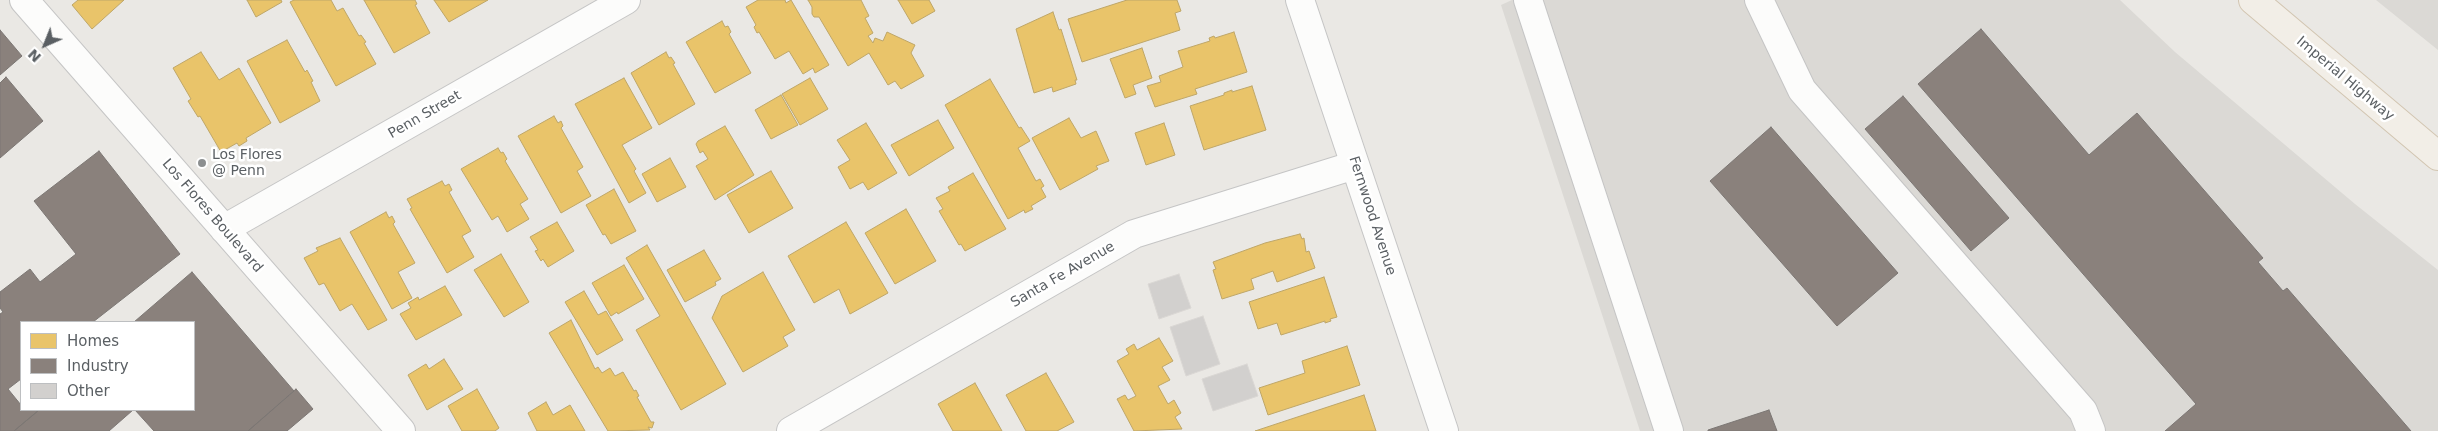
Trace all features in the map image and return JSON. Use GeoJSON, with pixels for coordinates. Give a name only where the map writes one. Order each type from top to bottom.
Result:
{"type":"FeatureCollection","features":[{"type":"Feature","properties":{"kind":"main road","name":"Imperial Highway"},"geometry":{"type":"LineString","coordinates":[[2253,0],[2438,156]]}},
{"type":"Feature","properties":{"kind":"street","name":"Los Flores Boulevard"},"geometry":{"type":"LineString","coordinates":[[24,0],[402,431]]}},
{"type":"Feature","properties":{"kind":"street","name":"Penn Street"},"geometry":{"type":"LineString","coordinates":[[224,229],[626,0]]}},
{"type":"Feature","properties":{"kind":"street","name":"Fernwood Avenue"},"geometry":{"type":"LineString","coordinates":[[1300,0],[1444,431]]}},
{"type":"Feature","properties":{"kind":"street"},"geometry":{"type":"LineString","coordinates":[[1528,0],[1669,431]]}},
{"type":"Feature","properties":{"kind":"street"},"geometry":{"type":"LineString","coordinates":[[1759,0],[1802,90],[2083,411],[2091,431]]}},
{"type":"Feature","properties":{"kind":"street","name":"Santa Fe Avenue"},"geometry":{"type":"LineString","coordinates":[[791,431],[1134,234],[1355,164]]}},
{"type":"Feature","properties":{"kind":"shaded area"},"geometry":{"type":"Polygon","coordinates":[[[1512,0],[2120,0],[2175,52],[2355,204],[2438,270],[2438,431],[1640,431],[1501,5],[1512,0]]]}},
{"type":"Feature","properties":{"kind":"shaded area"},"geometry":{"type":"Polygon","coordinates":[[[2376,0],[2438,0],[2438,50],[2376,0]]]}},
{"type":"Feature","properties":{"kind":"building: Homes"},"geometry":{"type":"Polygon","coordinates":[[[78,0],[124,0],[92,29],[72,5],[78,0]]]}},
{"type":"Feature","properties":{"kind":"building: Homes"},"geometry":{"type":"Polygon","coordinates":[[[247,0],[281,0],[282,2],[256,17],[247,0]]]}},
{"type":"Feature","properties":{"kind":"building: Homes"},"geometry":{"type":"Polygon","coordinates":[[[294,0],[331,0],[337,11],[343,8],[359,36],[361,35],[366,42],[364,43],[376,64],[336,86],[290,2],[294,0]]]}},
{"type":"Feature","properties":{"kind":"building: Homes"},"geometry":{"type":"Polygon","coordinates":[[[364,0],[415,0],[417,4],[415,5],[430,33],[394,53],[364,0]]]}},
{"type":"Feature","properties":{"kind":"building: Homes"},"geometry":{"type":"Polygon","coordinates":[[[434,0],[488,0],[449,22],[434,0]]]}},
{"type":"Feature","properties":{"kind":"building: Homes"},"geometry":{"type":"Polygon","coordinates":[[[758,0],[785,0],[786,3],[791,0],[829,65],[815,73],[813,68],[803,74],[789,51],[775,59],[759,32],[757,33],[754,27],[756,25],[746,7],[758,0]]]}},
{"type":"Feature","properties":{"kind":"building: Homes"},"geometry":{"type":"Polygon","coordinates":[[[808,0],[861,0],[869,16],[865,18],[873,33],[868,36],[873,43],[875,38],[883,41],[887,32],[915,45],[911,53],[924,76],[901,89],[895,81],[888,85],[869,53],[848,66],[819,17],[814,17],[812,14],[812,7],[808,0]]]}},
{"type":"Feature","properties":{"kind":"building: Homes"},"geometry":{"type":"Polygon","coordinates":[[[898,0],[929,0],[935,11],[912,24],[898,0]]]}},
{"type":"Feature","properties":{"kind":"building: Homes"},"geometry":{"type":"Polygon","coordinates":[[[1127,0],[1177,0],[1181,11],[1175,13],[1180,30],[1082,62],[1068,19],[1127,0]]]}},
{"type":"Feature","properties":{"kind":"building: Homes"},"geometry":{"type":"Polygon","coordinates":[[[1053,12],[1059,30],[1061,29],[1077,80],[1075,80],[1076,84],[1053,92],[1052,87],[1034,93],[1016,29],[1053,12]]]}},
{"type":"Feature","properties":{"kind":"building: Homes"},"geometry":{"type":"Polygon","coordinates":[[[722,21],[725,27],[728,26],[731,32],[729,34],[751,73],[715,93],[686,42],[722,21]]]}},
{"type":"Feature","properties":{"kind":"building: Homes"},"geometry":{"type":"Polygon","coordinates":[[[1234,32],[1247,72],[1195,89],[1197,94],[1155,107],[1147,86],[1161,82],[1159,76],[1183,67],[1178,51],[1210,41],[1209,38],[1214,36],[1215,38],[1234,32]]]}},
{"type":"Feature","properties":{"kind":"building: Homes"},"geometry":{"type":"Polygon","coordinates":[[[287,40],[305,72],[307,70],[313,81],[311,82],[320,101],[280,123],[247,61],[287,40]]]}},
{"type":"Feature","properties":{"kind":"building: Homes"},"geometry":{"type":"Polygon","coordinates":[[[1142,48],[1152,78],[1133,85],[1136,94],[1125,98],[1110,59],[1142,48]]]}},
{"type":"Feature","properties":{"kind":"building: Homes"},"geometry":{"type":"Polygon","coordinates":[[[201,52],[219,80],[239,68],[271,123],[246,138],[247,141],[239,146],[237,143],[221,152],[200,116],[198,117],[188,101],[191,99],[173,68],[201,52]]]}},
{"type":"Feature","properties":{"kind":"building: Homes"},"geometry":{"type":"Polygon","coordinates":[[[666,52],[675,63],[673,64],[695,104],[659,125],[631,73],[666,52]]]}},
{"type":"Feature","properties":{"kind":"building: Homes"},"geometry":{"type":"Polygon","coordinates":[[[624,78],[652,128],[622,145],[636,169],[634,171],[646,193],[629,203],[575,104],[624,78]]]}},
{"type":"Feature","properties":{"kind":"building: Homes"},"geometry":{"type":"Polygon","coordinates":[[[810,78],[828,109],[800,125],[782,94],[810,78]]]}},
{"type":"Feature","properties":{"kind":"building: Homes"},"geometry":{"type":"Polygon","coordinates":[[[990,79],[1019,128],[1021,127],[1030,141],[1018,148],[1036,181],[1040,179],[1044,186],[1041,188],[1046,197],[1031,206],[1033,209],[1025,213],[1024,210],[1008,219],[945,105],[990,79]]]}},
{"type":"Feature","properties":{"kind":"building: Homes"},"geometry":{"type":"Polygon","coordinates":[[[1252,86],[1266,130],[1204,150],[1190,106],[1224,95],[1224,93],[1232,90],[1232,92],[1252,86]]]}},
{"type":"Feature","properties":{"kind":"building: Homes"},"geometry":{"type":"Polygon","coordinates":[[[781,95],[798,125],[771,139],[755,110],[781,95]]]}},
{"type":"Feature","properties":{"kind":"building: Homes"},"geometry":{"type":"Polygon","coordinates":[[[554,116],[558,123],[561,121],[563,126],[561,128],[583,167],[577,171],[591,196],[561,213],[518,136],[554,116]]]}},
{"type":"Feature","properties":{"kind":"building: Homes"},"geometry":{"type":"Polygon","coordinates":[[[1069,118],[1081,138],[1096,131],[1109,161],[1096,166],[1098,169],[1060,190],[1032,138],[1069,118]]]}},
{"type":"Feature","properties":{"kind":"building: Homes"},"geometry":{"type":"Polygon","coordinates":[[[938,120],[954,148],[909,176],[891,145],[938,120]]]}},
{"type":"Feature","properties":{"kind":"building: Homes"},"geometry":{"type":"Polygon","coordinates":[[[866,123],[897,173],[868,190],[863,182],[850,189],[838,167],[850,160],[837,140],[866,123]]]}},
{"type":"Feature","properties":{"kind":"building: Homes"},"geometry":{"type":"Polygon","coordinates":[[[1164,123],[1175,155],[1146,165],[1135,133],[1164,123]]]}},
{"type":"Feature","properties":{"kind":"building: Homes"},"geometry":{"type":"Polygon","coordinates":[[[725,126],[754,175],[715,200],[696,166],[708,159],[703,151],[700,153],[696,144],[725,126]]]}},
{"type":"Feature","properties":{"kind":"building: Homes"},"geometry":{"type":"Polygon","coordinates":[[[498,148],[501,153],[503,152],[507,159],[505,161],[528,199],[520,204],[529,219],[507,232],[498,216],[492,220],[461,169],[498,148]]]}},
{"type":"Feature","properties":{"kind":"building: Homes"},"geometry":{"type":"Polygon","coordinates":[[[670,158],[686,187],[657,202],[642,174],[670,158]]]}},
{"type":"Feature","properties":{"kind":"building: Homes"},"geometry":{"type":"Polygon","coordinates":[[[771,171],[793,208],[749,233],[727,195],[771,171]]]}},
{"type":"Feature","properties":{"kind":"building: Homes"},"geometry":{"type":"Polygon","coordinates":[[[973,173],[1006,229],[965,251],[961,244],[959,245],[939,211],[943,209],[936,198],[950,191],[948,187],[973,173]]]}},
{"type":"Feature","properties":{"kind":"building: Homes"},"geometry":{"type":"Polygon","coordinates":[[[442,181],[445,186],[449,184],[452,190],[449,192],[471,231],[462,236],[474,257],[447,273],[410,209],[412,208],[407,199],[442,181]]]}},
{"type":"Feature","properties":{"kind":"building: Homes"},"geometry":{"type":"Polygon","coordinates":[[[614,189],[636,231],[611,244],[605,234],[603,235],[586,205],[614,189]]]}},
{"type":"Feature","properties":{"kind":"building: Homes"},"geometry":{"type":"Polygon","coordinates":[[[906,209],[936,261],[895,284],[865,233],[906,209]]]}},
{"type":"Feature","properties":{"kind":"building: Homes"},"geometry":{"type":"Polygon","coordinates":[[[386,212],[389,218],[392,216],[395,222],[393,224],[415,263],[398,272],[412,298],[392,309],[350,232],[386,212]]]}},
{"type":"Feature","properties":{"kind":"building: Homes"},"geometry":{"type":"Polygon","coordinates":[[[557,222],[574,251],[548,267],[543,259],[541,261],[535,251],[538,250],[530,237],[557,222]]]}},
{"type":"Feature","properties":{"kind":"building: Homes"},"geometry":{"type":"Polygon","coordinates":[[[846,222],[888,293],[850,314],[839,289],[814,303],[788,256],[846,222]]]}},
{"type":"Feature","properties":{"kind":"building: Homes"},"geometry":{"type":"Polygon","coordinates":[[[1300,234],[1302,239],[1304,238],[1306,252],[1309,251],[1315,268],[1277,282],[1273,271],[1251,279],[1254,289],[1222,299],[1213,270],[1216,269],[1213,262],[1265,243],[1300,234]]]}},
{"type":"Feature","properties":{"kind":"building: Homes"},"geometry":{"type":"Polygon","coordinates":[[[340,238],[387,320],[368,330],[352,304],[340,311],[324,283],[319,285],[304,258],[318,251],[316,248],[340,238]]]}},
{"type":"Feature","properties":{"kind":"building: Homes"},"geometry":{"type":"Polygon","coordinates":[[[647,245],[726,384],[681,410],[636,330],[660,316],[626,258],[647,245]]]}},
{"type":"Feature","properties":{"kind":"building: Homes"},"geometry":{"type":"Polygon","coordinates":[[[704,250],[721,279],[715,282],[716,285],[685,302],[667,270],[704,250]]]}},
{"type":"Feature","properties":{"kind":"building: Homes"},"geometry":{"type":"Polygon","coordinates":[[[501,254],[529,302],[504,317],[474,270],[501,254]]]}},
{"type":"Feature","properties":{"kind":"building: Homes"},"geometry":{"type":"Polygon","coordinates":[[[624,265],[644,299],[611,316],[592,283],[624,265]]]}},
{"type":"Feature","properties":{"kind":"building: Homes"},"geometry":{"type":"Polygon","coordinates":[[[763,272],[795,330],[783,337],[788,346],[743,372],[712,318],[722,296],[763,272]]]}},
{"type":"Feature","properties":{"kind":"building: Homes"},"geometry":{"type":"Polygon","coordinates":[[[1324,277],[1337,317],[1325,323],[1325,321],[1281,335],[1277,323],[1258,329],[1249,302],[1324,277]]]}},
{"type":"Feature","properties":{"kind":"building: Homes"},"geometry":{"type":"Polygon","coordinates":[[[445,286],[462,315],[416,340],[400,314],[411,308],[408,303],[418,297],[419,300],[445,286]]]}},
{"type":"Feature","properties":{"kind":"building: Homes"},"geometry":{"type":"Polygon","coordinates":[[[584,291],[598,315],[606,311],[623,340],[597,355],[565,302],[584,291]]]}},
{"type":"Feature","properties":{"kind":"building: Homes"},"geometry":{"type":"Polygon","coordinates":[[[571,320],[595,369],[598,367],[602,373],[610,368],[615,376],[623,372],[634,391],[636,390],[639,396],[637,397],[651,422],[654,422],[652,428],[648,427],[650,430],[608,431],[549,333],[571,320]]]}},
{"type":"Feature","properties":{"kind":"building: Homes"},"geometry":{"type":"Polygon","coordinates":[[[1159,338],[1173,361],[1162,367],[1170,380],[1158,386],[1168,404],[1174,400],[1181,413],[1175,417],[1182,429],[1134,431],[1117,399],[1125,395],[1128,400],[1136,396],[1117,361],[1129,354],[1126,349],[1134,344],[1137,350],[1159,338]]]}},
{"type":"Feature","properties":{"kind":"building: Homes"},"geometry":{"type":"Polygon","coordinates":[[[1347,346],[1360,385],[1268,415],[1259,388],[1305,373],[1302,361],[1347,346]]]}},
{"type":"Feature","properties":{"kind":"building: Homes"},"geometry":{"type":"Polygon","coordinates":[[[444,359],[463,389],[427,410],[408,375],[426,364],[429,369],[444,359]]]}},
{"type":"Feature","properties":{"kind":"building: Homes"},"geometry":{"type":"Polygon","coordinates":[[[1046,373],[1074,422],[1057,431],[1026,431],[1006,395],[1046,373]]]}},
{"type":"Feature","properties":{"kind":"building: Homes"},"geometry":{"type":"Polygon","coordinates":[[[975,383],[1002,431],[953,431],[938,404],[975,383]]]}},
{"type":"Feature","properties":{"kind":"building: Homes"},"geometry":{"type":"Polygon","coordinates":[[[477,389],[499,428],[495,431],[462,431],[448,406],[477,389]]]}},
{"type":"Feature","properties":{"kind":"building: Homes"},"geometry":{"type":"Polygon","coordinates":[[[1364,395],[1376,431],[1255,431],[1364,395]]]}},
{"type":"Feature","properties":{"kind":"building: Homes"},"geometry":{"type":"Polygon","coordinates":[[[546,402],[553,415],[570,405],[585,431],[537,431],[528,413],[546,402]]]}},
{"type":"Feature","properties":{"kind":"building: Industry"},"geometry":{"type":"Polygon","coordinates":[[[1981,29],[2089,155],[2137,113],[2263,258],[2258,262],[2283,291],[2287,288],[2411,431],[2165,431],[2196,404],[1918,84],[1981,29]]]}},
{"type":"Feature","properties":{"kind":"building: Industry"},"geometry":{"type":"Polygon","coordinates":[[[0,30],[22,56],[0,75],[0,30]]]}},
{"type":"Feature","properties":{"kind":"building: Industry"},"geometry":{"type":"Polygon","coordinates":[[[6,77],[43,121],[0,158],[0,83],[6,77]]]}},
{"type":"Feature","properties":{"kind":"building: Industry"},"geometry":{"type":"Polygon","coordinates":[[[1903,96],[2009,218],[1971,251],[1865,129],[1903,96]]]}},
{"type":"Feature","properties":{"kind":"building: Industry"},"geometry":{"type":"Polygon","coordinates":[[[1771,127],[1898,273],[1837,326],[1710,181],[1771,127]]]}},
{"type":"Feature","properties":{"kind":"building: Industry"},"geometry":{"type":"Polygon","coordinates":[[[99,151],[180,254],[94,321],[20,321],[20,380],[8,389],[20,404],[20,411],[38,411],[14,431],[0,431],[0,314],[3,312],[0,308],[0,292],[30,269],[40,282],[76,254],[34,201],[99,151]]]}},
{"type":"Feature","properties":{"kind":"building: Industry"},"geometry":{"type":"Polygon","coordinates":[[[192,272],[294,391],[248,431],[154,431],[136,411],[195,411],[195,321],[135,321],[192,272]]]}},
{"type":"Feature","properties":{"kind":"building: Industry"},"geometry":{"type":"Polygon","coordinates":[[[296,389],[313,409],[287,431],[248,431],[296,389]]]}},
{"type":"Feature","properties":{"kind":"building: Industry"},"geometry":{"type":"Polygon","coordinates":[[[1769,410],[1777,431],[1708,431],[1708,430],[1769,410]]]}},
{"type":"Feature","properties":{"kind":"building: Industry"},"geometry":{"type":"Polygon","coordinates":[[[38,411],[132,411],[109,431],[14,431],[38,411]]]}},
{"type":"Feature","properties":{"kind":"building: Other"},"geometry":{"type":"Polygon","coordinates":[[[1179,274],[1191,308],[1159,319],[1148,284],[1179,274]]]}},
{"type":"Feature","properties":{"kind":"building: Other"},"geometry":{"type":"Polygon","coordinates":[[[1203,316],[1220,364],[1186,376],[1170,327],[1203,316]]]}},
{"type":"Feature","properties":{"kind":"building: Other"},"geometry":{"type":"Polygon","coordinates":[[[1247,364],[1258,396],[1213,411],[1202,379],[1247,364]]]}},
{"type":"Feature","properties":{"kind":"place","name":"Los Flores @ Penn"},"geometry":{"type":"Point","coordinates":[202,163]}}]}
